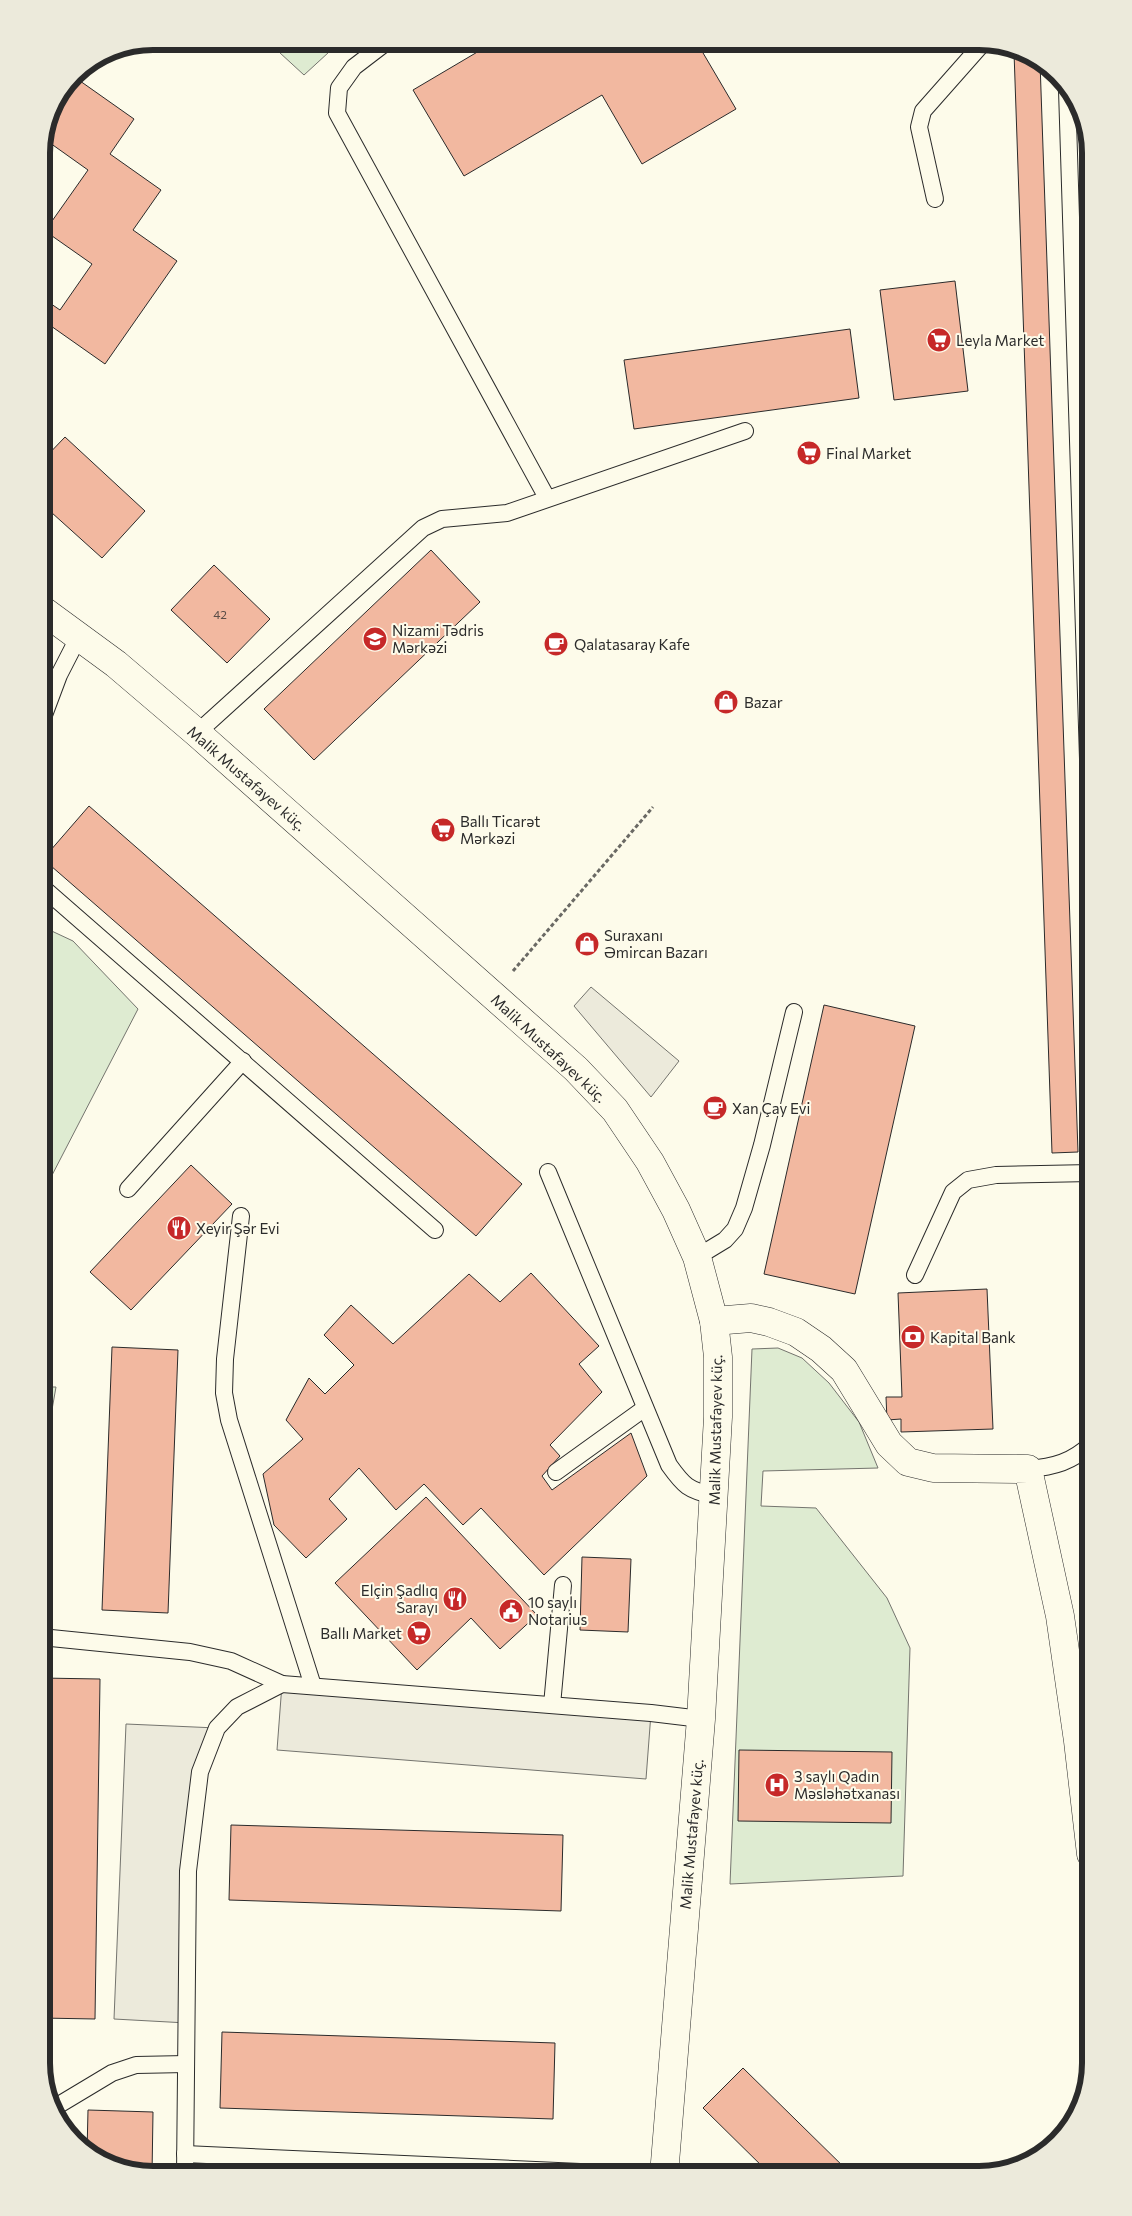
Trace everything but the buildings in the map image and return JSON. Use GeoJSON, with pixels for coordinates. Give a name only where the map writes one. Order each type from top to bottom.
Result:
{"type":"FeatureCollection","features":[{"type":"Feature","properties":{"kind":"street","name":"Malik Mustafayev küç."},"geometry":{"type":"LineString","coordinates":[[50,615],[116,664],[197,733],[576,1069],[615,1110],[650,1162],[676,1210],[698,1257],[714,1322],[718,1357],[718,1417],[701,1720],[665,2166]]}},
{"type":"Feature","properties":{"kind":"street"},"geometry":{"type":"LineString","coordinates":[[714,1322],[751,1318],[769,1322],[796,1332],[822,1349],[844,1370],[889,1444],[908,1462],[933,1468],[1028,1469],[1060,1616],[1082,1776]]}},
{"type":"Feature","properties":{"kind":"lane"},"geometry":{"type":"LineString","coordinates":[[377,50],[354,68],[339,88],[337,113],[547,498]]}},
{"type":"Feature","properties":{"kind":"lane"},"geometry":{"type":"LineString","coordinates":[[935,199],[920,127],[923,111],[977,50]]}},
{"type":"Feature","properties":{"kind":"lane"},"geometry":{"type":"LineString","coordinates":[[1066,99],[1082,579]]}},
{"type":"Feature","properties":{"kind":"lane"},"geometry":{"type":"LineString","coordinates":[[197,733],[423,528],[442,519],[507,513],[746,431]]}},
{"type":"Feature","properties":{"kind":"lane"},"geometry":{"type":"LineString","coordinates":[[50,699],[59,675],[79,636]]}},
{"type":"Feature","properties":{"kind":"lane"},"geometry":{"type":"LineString","coordinates":[[50,894],[435,1230]]}},
{"type":"Feature","properties":{"kind":"lane"},"geometry":{"type":"LineString","coordinates":[[698,1257],[725,1240],[735,1228],[744,1208],[762,1145],[794,1012]]}},
{"type":"Feature","properties":{"kind":"lane"},"geometry":{"type":"LineString","coordinates":[[128,1189],[243,1061]]}},
{"type":"Feature","properties":{"kind":"lane"},"geometry":{"type":"LineString","coordinates":[[548,1172],[668,1465],[681,1482],[694,1491],[714,1496]]}},
{"type":"Feature","properties":{"kind":"lane"},"geometry":{"type":"LineString","coordinates":[[915,1275],[953,1192],[968,1180],[996,1175],[1082,1173]]}},
{"type":"Feature","properties":{"kind":"lane"},"geometry":{"type":"LineString","coordinates":[[242,1216],[225,1359],[224,1393],[229,1420],[313,1686]]}},
{"type":"Feature","properties":{"kind":"lane"},"geometry":{"type":"LineString","coordinates":[[556,1472],[645,1408]]}},
{"type":"Feature","properties":{"kind":"lane"},"geometry":{"type":"LineString","coordinates":[[1028,1469],[1051,1467],[1065,1463],[1082,1453]]}},
{"type":"Feature","properties":{"kind":"lane"},"geometry":{"type":"LineString","coordinates":[[552,1705],[563,1585]]}},
{"type":"Feature","properties":{"kind":"lane"},"geometry":{"type":"LineString","coordinates":[[50,1638],[190,1652],[231,1661],[282,1684],[552,1705],[701,1720]]}},
{"type":"Feature","properties":{"kind":"lane"},"geometry":{"type":"LineString","coordinates":[[185,2166],[188,1871],[200,1772],[217,1728],[237,1706],[282,1684]]}},
{"type":"Feature","properties":{"kind":"lane"},"geometry":{"type":"LineString","coordinates":[[59,2105],[112,2073],[136,2065],[186,2064]]}},
{"type":"Feature","properties":{"kind":"lane"},"geometry":{"type":"LineString","coordinates":[[185,2154],[394,2166]]}},
{"type":"Feature","properties":{"kind":"path"},"geometry":{"type":"LineString","coordinates":[[493,994],[653,807]]}},
{"type":"Feature","properties":{"kind":"green space"},"geometry":{"type":"Polygon","coordinates":[[[277,50],[331,50],[304,75],[277,50]]]}},
{"type":"Feature","properties":{"kind":"green space"},"geometry":{"type":"Polygon","coordinates":[[[50,930],[73,941],[138,1009],[50,1179],[50,930]]]}},
{"type":"Feature","properties":{"kind":"green space"},"geometry":{"type":"Polygon","coordinates":[[[778,1348],[802,1358],[829,1383],[859,1422],[878,1468],[763,1471],[761,1506],[816,1508],[887,1598],[910,1648],[903,1876],[730,1884],[752,1349],[778,1348]]]}},
{"type":"Feature","properties":{"kind":"green space"},"geometry":{"type":"Polygon","coordinates":[[[50,1387],[56,1387],[50,1421],[50,1387]]]}},
{"type":"Feature","properties":{"kind":"shaded area"},"geometry":{"type":"Polygon","coordinates":[[[591,987],[679,1061],[651,1097],[574,1006],[591,987]]]}},
{"type":"Feature","properties":{"kind":"shaded area"},"geometry":{"type":"Polygon","coordinates":[[[282,1684],[651,1713],[646,1779],[277,1750],[282,1684]]]}},
{"type":"Feature","properties":{"kind":"shaded area"},"geometry":{"type":"Polygon","coordinates":[[[126,1724],[217,1728],[200,1772],[187,2023],[114,2019],[126,1724]]]}},
{"type":"Feature","properties":{"kind":"place","name":"Leyla Market"},"geometry":{"type":"Point","coordinates":[939,340]}},
{"type":"Feature","properties":{"kind":"place","name":"Final Market"},"geometry":{"type":"Point","coordinates":[809,453]}},
{"type":"Feature","properties":{"kind":"place","name":"Nizami Tədris Mərkəzi"},"geometry":{"type":"Point","coordinates":[375,639]}},
{"type":"Feature","properties":{"kind":"place","name":"Qalatasaray Kafe"},"geometry":{"type":"Point","coordinates":[556,644]}},
{"type":"Feature","properties":{"kind":"place","name":"Bazar"},"geometry":{"type":"Point","coordinates":[726,702]}},
{"type":"Feature","properties":{"kind":"place","name":"Ballı Ticarət Mərkəzi"},"geometry":{"type":"Point","coordinates":[443,830]}},
{"type":"Feature","properties":{"kind":"place","name":"Suraxanı Əmircan Bazarı"},"geometry":{"type":"Point","coordinates":[587,944]}},
{"type":"Feature","properties":{"kind":"place","name":"Xan Çay Evi"},"geometry":{"type":"Point","coordinates":[715,1108]}},
{"type":"Feature","properties":{"kind":"place","name":"Xeyir Şər Evi"},"geometry":{"type":"Point","coordinates":[179,1228]}},
{"type":"Feature","properties":{"kind":"place","name":"Kapital Bank"},"geometry":{"type":"Point","coordinates":[913,1337]}},
{"type":"Feature","properties":{"kind":"place","name":"Elçin Şadlıq Sarayı"},"geometry":{"type":"Point","coordinates":[455,1599]}},
{"type":"Feature","properties":{"kind":"place","name":"10 saylı Notarius"},"geometry":{"type":"Point","coordinates":[511,1611]}},
{"type":"Feature","properties":{"kind":"place","name":"Ballı Market"},"geometry":{"type":"Point","coordinates":[419,1633]}},
{"type":"Feature","properties":{"kind":"place","name":"3 saylı Qadın Məsləhətxanası"},"geometry":{"type":"Point","coordinates":[777,1785]}}]}
